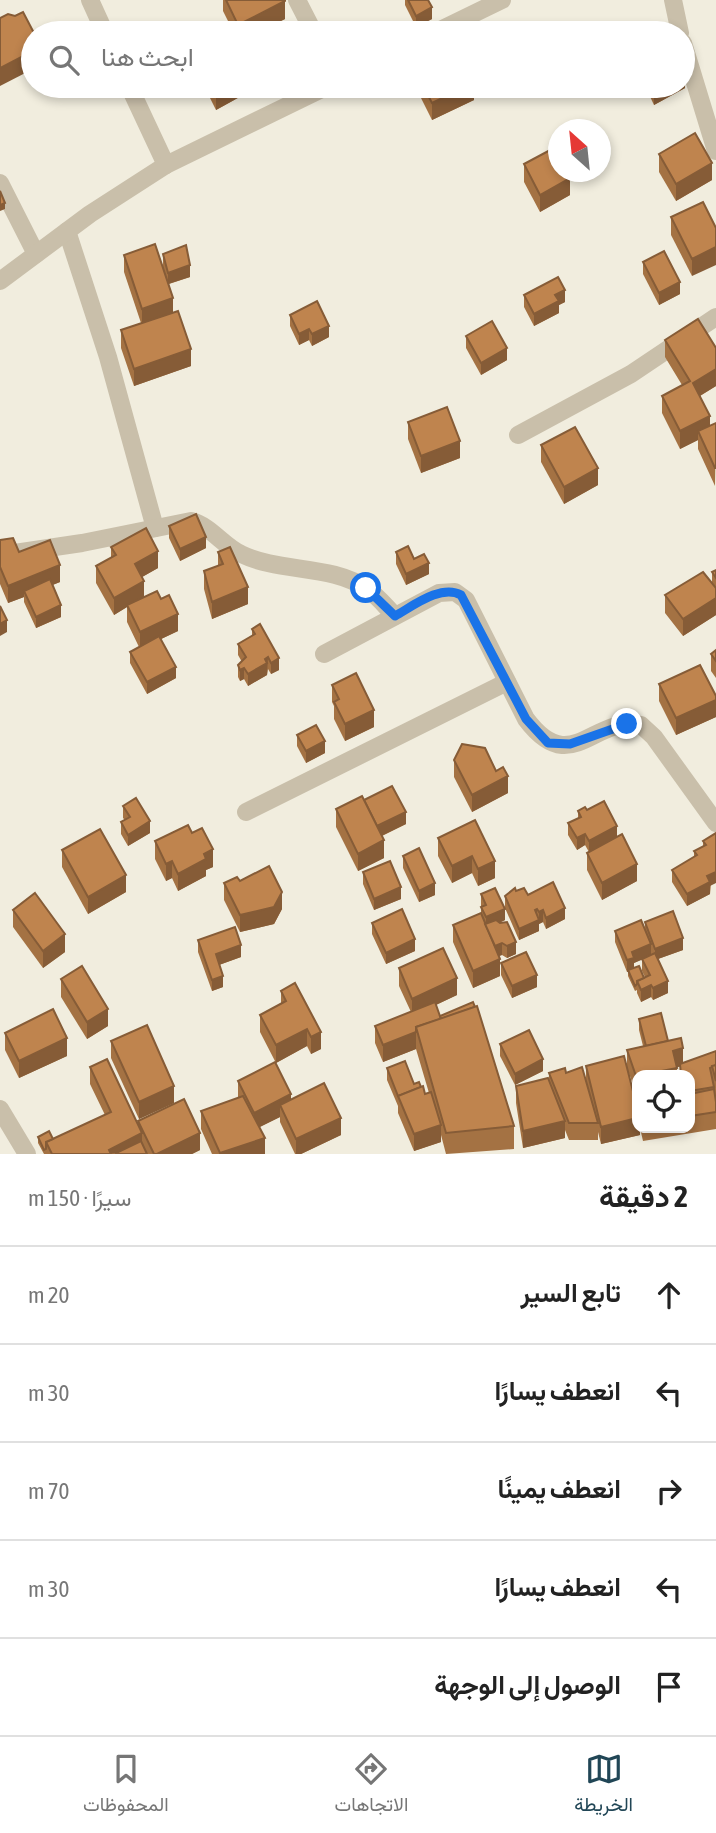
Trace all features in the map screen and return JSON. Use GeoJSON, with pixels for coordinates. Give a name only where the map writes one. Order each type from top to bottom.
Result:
{"type":"FeatureCollection","features":[{"type":"Feature","properties":{"kind":"street"},"geometry":{"type":"LineString","coordinates":[[90,0],[100,21]]}},
{"type":"Feature","properties":{"kind":"street"},"geometry":{"type":"LineString","coordinates":[[297,0],[308,21]]}},
{"type":"Feature","properties":{"kind":"street"},"geometry":{"type":"LineString","coordinates":[[673,0],[677,21]]}},
{"type":"Feature","properties":{"kind":"street"},"geometry":{"type":"LineString","coordinates":[[457,21],[494,2]]}},
{"type":"Feature","properties":{"kind":"street"},"geometry":{"type":"LineString","coordinates":[[695,82],[716,151]]}},
{"type":"Feature","properties":{"kind":"street"},"geometry":{"type":"LineString","coordinates":[[135,98],[166,165]]}},
{"type":"Feature","properties":{"kind":"street"},"geometry":{"type":"LineString","coordinates":[[0,281],[67,231],[166,165],[303,98]]}},
{"type":"Feature","properties":{"kind":"street"},"geometry":{"type":"LineString","coordinates":[[0,183],[36,254]]}},
{"type":"Feature","properties":{"kind":"street"},"geometry":{"type":"LineString","coordinates":[[67,231],[108,357],[155,528]]}},
{"type":"Feature","properties":{"kind":"street"},"geometry":{"type":"LineString","coordinates":[[518,435],[631,374],[716,317]]}},
{"type":"Feature","properties":{"kind":"street"},"geometry":{"type":"LineString","coordinates":[[0,555],[82,543],[182,522],[197,523],[232,549],[250,558],[357,583],[373,593],[395,616]]}},
{"type":"Feature","properties":{"kind":"street"},"geometry":{"type":"LineString","coordinates":[[324,653],[439,593],[448,591],[461,595],[526,719],[548,743],[570,744],[634,723],[648,729],[716,823]]}},
{"type":"Feature","properties":{"kind":"street"},"geometry":{"type":"LineString","coordinates":[[246,812],[507,682]]}},
{"type":"Feature","properties":{"kind":"street"},"geometry":{"type":"LineString","coordinates":[[0,1109],[27,1154]]}},
{"type":"Feature","properties":{"kind":"building"},"geometry":{"type":"Polygon","coordinates":[[[226,0],[285,0],[246,21],[236,21],[226,0]]]}},
{"type":"Feature","properties":{"kind":"building"},"geometry":{"type":"Polygon","coordinates":[[[408,0],[428,0],[432,7],[416,16],[408,0]]]}},
{"type":"Feature","properties":{"kind":"building"},"geometry":{"type":"Polygon","coordinates":[[[23,12],[28,21],[21,21],[21,57],[0,68],[0,18],[8,14],[15,16],[23,12]]]}},
{"type":"Feature","properties":{"kind":"building"},"geometry":{"type":"Polygon","coordinates":[[[429,98],[443,98],[432,103],[429,98]]]}},
{"type":"Feature","properties":{"kind":"building"},"geometry":{"type":"Polygon","coordinates":[[[695,133],[712,163],[676,184],[659,154],[695,133]]]}},
{"type":"Feature","properties":{"kind":"building"},"geometry":{"type":"Polygon","coordinates":[[[548,151],[548,182],[563,182],[540,195],[524,164],[548,151]]]}},
{"type":"Feature","properties":{"kind":"building"},"geometry":{"type":"Polygon","coordinates":[[[0,191],[5,203],[0,205],[0,191]]]}},
{"type":"Feature","properties":{"kind":"building"},"geometry":{"type":"Polygon","coordinates":[[[703,202],[716,228],[716,247],[692,259],[671,217],[703,202]]]}},
{"type":"Feature","properties":{"kind":"building"},"geometry":{"type":"Polygon","coordinates":[[[155,244],[173,298],[142,309],[124,255],[155,244]]]}},
{"type":"Feature","properties":{"kind":"building"},"geometry":{"type":"Polygon","coordinates":[[[186,245],[190,265],[168,273],[163,254],[186,245]]]}},
{"type":"Feature","properties":{"kind":"building"},"geometry":{"type":"Polygon","coordinates":[[[664,251],[680,282],[659,293],[643,262],[664,251]]]}},
{"type":"Feature","properties":{"kind":"building"},"geometry":{"type":"Polygon","coordinates":[[[558,277],[565,290],[555,295],[559,301],[534,314],[524,295],[558,277]]]}},
{"type":"Feature","properties":{"kind":"building"},"geometry":{"type":"Polygon","coordinates":[[[317,301],[329,326],[312,334],[309,329],[299,334],[290,315],[317,301]]]}},
{"type":"Feature","properties":{"kind":"building"},"geometry":{"type":"Polygon","coordinates":[[[178,311],[191,349],[134,369],[121,330],[178,311]]]}},
{"type":"Feature","properties":{"kind":"building"},"geometry":{"type":"Polygon","coordinates":[[[698,319],[716,348],[716,369],[693,383],[710,416],[680,431],[662,396],[690,381],[665,340],[698,319]]]}},
{"type":"Feature","properties":{"kind":"building"},"geometry":{"type":"Polygon","coordinates":[[[492,321],[507,348],[481,363],[466,336],[492,321]]]}},
{"type":"Feature","properties":{"kind":"building"},"geometry":{"type":"Polygon","coordinates":[[[447,407],[460,441],[421,456],[408,422],[447,407]]]}},
{"type":"Feature","properties":{"kind":"building"},"geometry":{"type":"Polygon","coordinates":[[[716,423],[716,468],[715,468],[698,431],[716,423]]]}},
{"type":"Feature","properties":{"kind":"building"},"geometry":{"type":"Polygon","coordinates":[[[575,427],[598,468],[564,487],[541,445],[575,427]]]}},
{"type":"Feature","properties":{"kind":"building"},"geometry":{"type":"Polygon","coordinates":[[[196,514],[206,537],[180,549],[169,526],[196,514]]]}},
{"type":"Feature","properties":{"kind":"building"},"geometry":{"type":"Polygon","coordinates":[[[146,528],[158,551],[135,564],[144,581],[114,598],[96,566],[116,555],[111,547],[146,528]]]}},
{"type":"Feature","properties":{"kind":"building"},"geometry":{"type":"Polygon","coordinates":[[[13,538],[19,552],[50,540],[60,565],[8,586],[0,567],[0,540],[13,538]]]}},
{"type":"Feature","properties":{"kind":"building"},"geometry":{"type":"Polygon","coordinates":[[[408,546],[414,559],[424,554],[429,563],[406,574],[396,552],[408,546]]]}},
{"type":"Feature","properties":{"kind":"building"},"geometry":{"type":"Polygon","coordinates":[[[230,547],[248,587],[212,602],[204,571],[223,564],[218,552],[230,547]]]}},
{"type":"Feature","properties":{"kind":"building"},"geometry":{"type":"Polygon","coordinates":[[[703,572],[716,588],[716,598],[683,619],[665,595],[703,572]]]}},
{"type":"Feature","properties":{"kind":"building"},"geometry":{"type":"Polygon","coordinates":[[[50,579],[61,605],[36,617],[24,591],[50,579]]]}},
{"type":"Feature","properties":{"kind":"building"},"geometry":{"type":"Polygon","coordinates":[[[157,591],[161,599],[169,595],[178,614],[140,632],[127,605],[157,591]]]}},
{"type":"Feature","properties":{"kind":"building"},"geometry":{"type":"Polygon","coordinates":[[[0,606],[7,620],[0,624],[0,606]]]}},
{"type":"Feature","properties":{"kind":"building"},"geometry":{"type":"Polygon","coordinates":[[[260,624],[279,658],[271,663],[268,657],[265,659],[267,663],[248,674],[244,668],[240,670],[238,665],[246,657],[238,644],[255,634],[252,629],[260,624]]]}},
{"type":"Feature","properties":{"kind":"building"},"geometry":{"type":"Polygon","coordinates":[[[159,636],[176,667],[147,682],[130,652],[159,636]]]}},
{"type":"Feature","properties":{"kind":"building"},"geometry":{"type":"Polygon","coordinates":[[[700,665],[716,700],[676,718],[659,684],[700,665]]]}},
{"type":"Feature","properties":{"kind":"building"},"geometry":{"type":"Polygon","coordinates":[[[356,673],[374,710],[345,724],[334,702],[339,699],[332,685],[356,673]]]}},
{"type":"Feature","properties":{"kind":"building"},"geometry":{"type":"Polygon","coordinates":[[[316,725],[325,741],[306,751],[297,735],[316,725]]]}},
{"type":"Feature","properties":{"kind":"building"},"geometry":{"type":"Polygon","coordinates":[[[462,744],[485,748],[496,771],[503,767],[508,776],[472,795],[454,760],[462,744]]]}},
{"type":"Feature","properties":{"kind":"building"},"geometry":{"type":"Polygon","coordinates":[[[392,786],[406,812],[377,826],[364,800],[392,786]]]}},
{"type":"Feature","properties":{"kind":"building"},"geometry":{"type":"Polygon","coordinates":[[[362,796],[384,840],[358,854],[336,809],[362,796]]]}},
{"type":"Feature","properties":{"kind":"building"},"geometry":{"type":"Polygon","coordinates":[[[136,798],[150,821],[128,835],[121,822],[130,817],[123,806],[136,798]]]}},
{"type":"Feature","properties":{"kind":"building"},"geometry":{"type":"Polygon","coordinates":[[[604,801],[617,826],[589,841],[585,834],[577,838],[568,823],[581,817],[578,811],[585,807],[587,810],[604,801]]]}},
{"type":"Feature","properties":{"kind":"building"},"geometry":{"type":"Polygon","coordinates":[[[475,820],[495,861],[478,869],[472,856],[452,866],[438,838],[475,820]]]}},
{"type":"Feature","properties":{"kind":"building"},"geometry":{"type":"Polygon","coordinates":[[[188,825],[192,833],[202,828],[213,849],[204,854],[206,859],[178,874],[172,861],[166,864],[155,841],[188,825]]]}},
{"type":"Feature","properties":{"kind":"building"},"geometry":{"type":"Polygon","coordinates":[[[100,829],[126,875],[88,897],[62,850],[100,829]]]}},
{"type":"Feature","properties":{"kind":"building"},"geometry":{"type":"Polygon","coordinates":[[[716,833],[716,872],[707,876],[710,882],[687,894],[672,870],[697,855],[694,851],[706,845],[703,841],[716,833]]]}},
{"type":"Feature","properties":{"kind":"building"},"geometry":{"type":"Polygon","coordinates":[[[622,834],[637,864],[602,883],[587,853],[622,834]]]}},
{"type":"Feature","properties":{"kind":"building"},"geometry":{"type":"Polygon","coordinates":[[[419,848],[435,883],[419,891],[403,856],[419,848]]]}},
{"type":"Feature","properties":{"kind":"building"},"geometry":{"type":"Polygon","coordinates":[[[390,861],[401,887],[374,899],[363,872],[390,861]]]}},
{"type":"Feature","properties":{"kind":"building"},"geometry":{"type":"Polygon","coordinates":[[[269,866],[282,892],[274,907],[240,915],[224,883],[237,877],[240,881],[269,866]]]}},
{"type":"Feature","properties":{"kind":"building"},"geometry":{"type":"Polygon","coordinates":[[[553,882],[565,908],[546,918],[543,910],[539,912],[537,909],[535,910],[539,920],[519,929],[505,896],[515,888],[516,891],[524,888],[528,895],[553,882]]]}},
{"type":"Feature","properties":{"kind":"building"},"geometry":{"type":"Polygon","coordinates":[[[495,888],[505,909],[486,917],[481,907],[486,905],[481,894],[495,888]]]}},
{"type":"Feature","properties":{"kind":"building"},"geometry":{"type":"Polygon","coordinates":[[[35,893],[65,934],[43,951],[13,910],[35,893]]]}},
{"type":"Feature","properties":{"kind":"building"},"geometry":{"type":"Polygon","coordinates":[[[402,909],[415,939],[386,953],[372,923],[402,909]]]}},
{"type":"Feature","properties":{"kind":"building"},"geometry":{"type":"Polygon","coordinates":[[[673,911],[683,938],[655,949],[645,922],[673,911]]]}},
{"type":"Feature","properties":{"kind":"building"},"geometry":{"type":"Polygon","coordinates":[[[481,913],[500,959],[473,971],[453,925],[481,913]]]}},
{"type":"Feature","properties":{"kind":"building"},"geometry":{"type":"Polygon","coordinates":[[[496,920],[500,923],[507,922],[516,942],[507,946],[502,943],[495,946],[485,924],[496,920]]]}},
{"type":"Feature","properties":{"kind":"building"},"geometry":{"type":"Polygon","coordinates":[[[641,920],[651,944],[632,952],[634,958],[627,960],[615,931],[641,920]]]}},
{"type":"Feature","properties":{"kind":"building"},"geometry":{"type":"Polygon","coordinates":[[[235,927],[241,945],[216,954],[223,976],[212,980],[198,940],[235,927]]]}},
{"type":"Feature","properties":{"kind":"building"},"geometry":{"type":"Polygon","coordinates":[[[443,948],[457,978],[412,999],[399,968],[443,948]]]}},
{"type":"Feature","properties":{"kind":"building"},"geometry":{"type":"Polygon","coordinates":[[[526,952],[537,975],[512,986],[501,963],[526,952]]]}},
{"type":"Feature","properties":{"kind":"building"},"geometry":{"type":"Polygon","coordinates":[[[655,953],[668,981],[641,990],[637,981],[650,975],[642,959],[655,953]]]}},
{"type":"Feature","properties":{"kind":"building"},"geometry":{"type":"Polygon","coordinates":[[[82,966],[108,1009],[87,1022],[61,979],[82,966]]]}},
{"type":"Feature","properties":{"kind":"building"},"geometry":{"type":"Polygon","coordinates":[[[639,966],[644,978],[637,981],[635,986],[628,970],[639,966]]]}},
{"type":"Feature","properties":{"kind":"building"},"geometry":{"type":"Polygon","coordinates":[[[295,983],[321,1032],[311,1037],[307,1029],[276,1045],[260,1015],[286,1001],[281,991],[295,983]]]}},
{"type":"Feature","properties":{"kind":"building"},"geometry":{"type":"Polygon","coordinates":[[[435,1002],[441,1019],[416,1027],[416,1032],[383,1045],[375,1026],[435,1002]]]}},
{"type":"Feature","properties":{"kind":"building"},"geometry":{"type":"Polygon","coordinates":[[[473,1002],[475,1007],[441,1019],[440,1016],[473,1002]]]}},
{"type":"Feature","properties":{"kind":"building"},"geometry":{"type":"Polygon","coordinates":[[[477,1006],[514,1126],[446,1133],[416,1027],[477,1006]]]}},
{"type":"Feature","properties":{"kind":"building"},"geometry":{"type":"Polygon","coordinates":[[[53,1009],[67,1038],[19,1061],[5,1033],[53,1009]]]}},
{"type":"Feature","properties":{"kind":"building"},"geometry":{"type":"Polygon","coordinates":[[[661,1013],[668,1041],[646,1046],[639,1019],[661,1013]]]}},
{"type":"Feature","properties":{"kind":"building"},"geometry":{"type":"Polygon","coordinates":[[[147,1025],[174,1086],[139,1102],[111,1041],[147,1025]]]}},
{"type":"Feature","properties":{"kind":"building"},"geometry":{"type":"Polygon","coordinates":[[[529,1030],[543,1059],[515,1074],[500,1044],[529,1030]]]}},
{"type":"Feature","properties":{"kind":"building"},"geometry":{"type":"Polygon","coordinates":[[[681,1038],[683,1048],[673,1051],[677,1068],[667,1070],[634,1070],[627,1050],[681,1038]]]}},
{"type":"Feature","properties":{"kind":"building"},"geometry":{"type":"Polygon","coordinates":[[[716,1051],[716,1065],[710,1068],[714,1087],[695,1090],[695,1070],[681,1070],[680,1064],[716,1051]]]}},
{"type":"Feature","properties":{"kind":"building"},"geometry":{"type":"Polygon","coordinates":[[[624,1056],[632,1087],[632,1119],[601,1127],[586,1066],[624,1056]]]}},
{"type":"Feature","properties":{"kind":"building"},"geometry":{"type":"Polygon","coordinates":[[[107,1059],[142,1133],[109,1150],[111,1154],[52,1154],[46,1142],[111,1112],[90,1067],[107,1059]]]}},
{"type":"Feature","properties":{"kind":"building"},"geometry":{"type":"Polygon","coordinates":[[[405,1061],[414,1084],[419,1082],[421,1087],[398,1096],[387,1068],[405,1061]]]}},
{"type":"Feature","properties":{"kind":"building"},"geometry":{"type":"Polygon","coordinates":[[[275,1062],[291,1094],[254,1113],[238,1081],[275,1062]]]}},
{"type":"Feature","properties":{"kind":"building"},"geometry":{"type":"Polygon","coordinates":[[[716,1065],[716,1081],[712,1066],[716,1065]]]}},
{"type":"Feature","properties":{"kind":"building"},"geometry":{"type":"Polygon","coordinates":[[[582,1067],[598,1123],[569,1123],[549,1073],[565,1068],[566,1073],[582,1067]]]}},
{"type":"Feature","properties":{"kind":"building"},"geometry":{"type":"Polygon","coordinates":[[[548,1078],[565,1121],[523,1131],[516,1086],[548,1078]]]}},
{"type":"Feature","properties":{"kind":"building"},"geometry":{"type":"Polygon","coordinates":[[[324,1083],[341,1118],[296,1139],[280,1105],[324,1083]]]}},
{"type":"Feature","properties":{"kind":"building"},"geometry":{"type":"Polygon","coordinates":[[[423,1086],[425,1094],[431,1092],[441,1125],[414,1134],[398,1096],[423,1086]]]}},
{"type":"Feature","properties":{"kind":"building"},"geometry":{"type":"Polygon","coordinates":[[[714,1089],[716,1112],[695,1115],[695,1093],[714,1089]]]}},
{"type":"Feature","properties":{"kind":"building"},"geometry":{"type":"Polygon","coordinates":[[[243,1096],[265,1138],[220,1153],[201,1111],[243,1096]]]}},
{"type":"Feature","properties":{"kind":"building"},"geometry":{"type":"Polygon","coordinates":[[[184,1099],[200,1133],[154,1154],[138,1121],[184,1099]]]}},
{"type":"Feature","properties":{"kind":"building"},"geometry":{"type":"Polygon","coordinates":[[[49,1131],[53,1139],[46,1142],[44,1150],[38,1137],[49,1131]]]}},
{"type":"Feature","properties":{"kind":"building"},"geometry":{"type":"Polygon","coordinates":[[[141,1141],[147,1154],[116,1154],[116,1153],[141,1141]]]}},
{"type":"Feature","properties":{"kind":"route"},"geometry":{"type":"LineString","coordinates":[[366,588],[395,616],[439,593],[448,591],[461,595],[475,615],[526,719],[548,743],[570,744],[627,724]]}}]}
